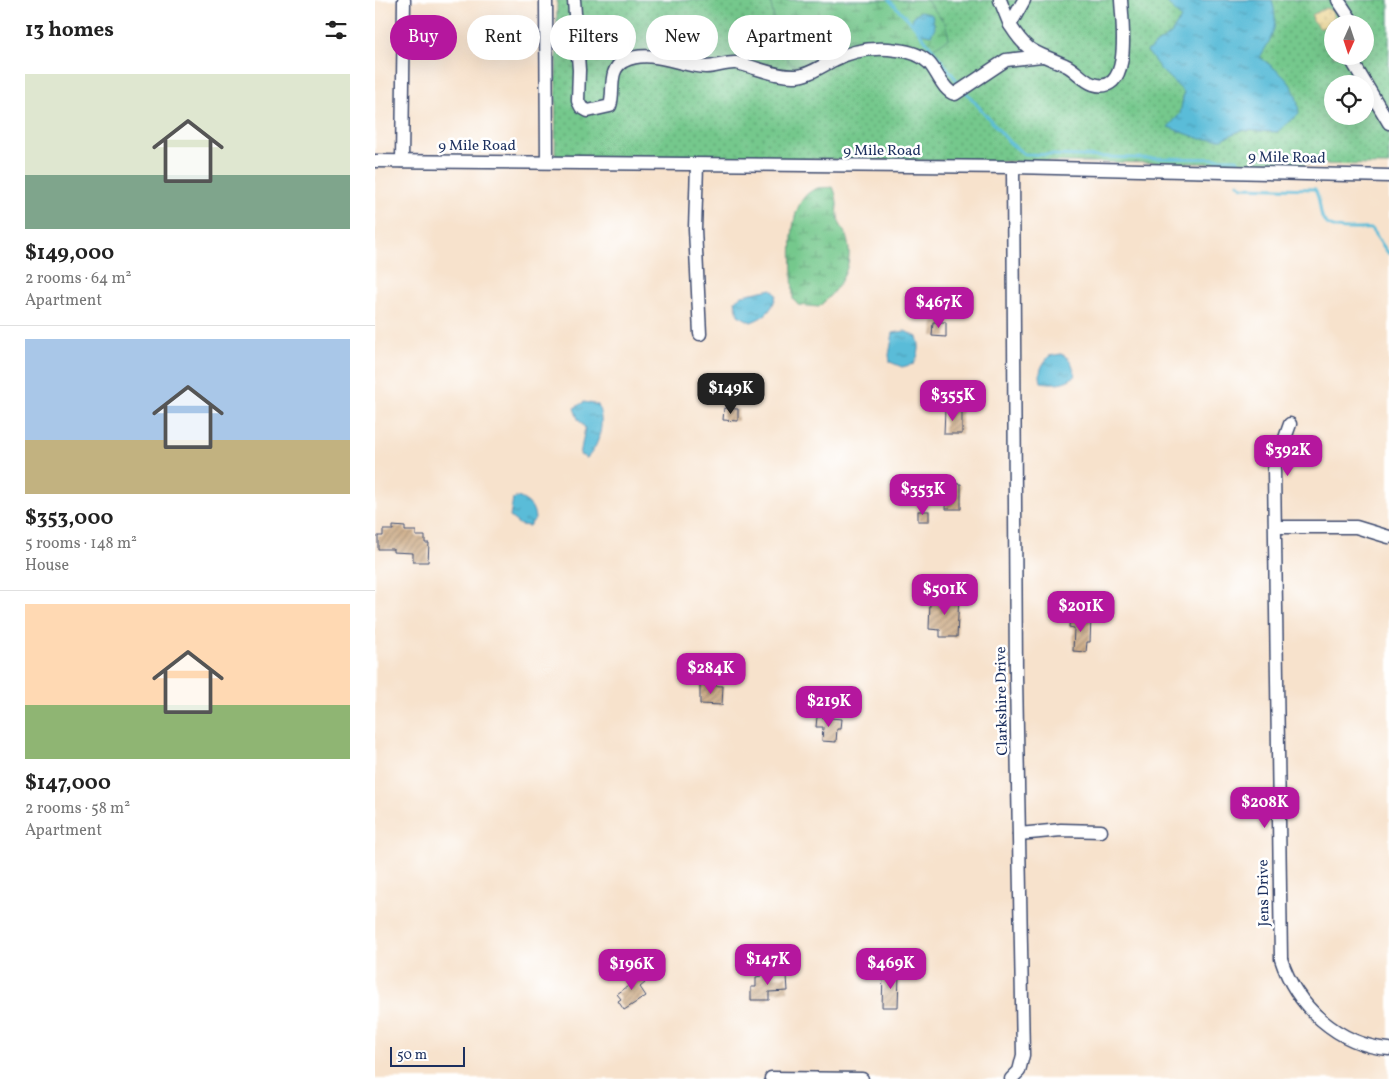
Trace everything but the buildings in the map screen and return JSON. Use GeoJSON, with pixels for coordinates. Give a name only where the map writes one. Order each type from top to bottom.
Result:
{"type":"FeatureCollection","features":[{"type":"Feature","properties":{"kind":"street"},"geometry":{"type":"LineString","coordinates":[[402,161],[404,0]]}},
{"type":"Feature","properties":{"kind":"street"},"geometry":{"type":"LineString","coordinates":[[547,0],[547,162]]}},
{"type":"Feature","properties":{"kind":"street"},"geometry":{"type":"LineString","coordinates":[[573,0],[579,70],[578,102],[581,107],[588,111],[610,106],[613,98],[612,81],[616,68],[624,62],[649,55],[679,63],[707,67],[734,63],[783,75],[798,76],[850,53],[875,49],[898,50],[916,54],[928,62],[950,92],[955,94],[964,90],[1006,60],[1042,56]]}},
{"type":"Feature","properties":{"kind":"street"},"geometry":{"type":"LineString","coordinates":[[1000,0],[1010,25],[1023,44],[1042,56],[1066,65],[1092,84],[1103,86],[1114,80],[1122,69],[1121,0]]}},
{"type":"Feature","properties":{"kind":"street"},"geometry":{"type":"LineString","coordinates":[[1010,25],[1023,0]]}},
{"type":"Feature","properties":{"kind":"street"},"geometry":{"type":"LineString","coordinates":[[1338,0],[1348,15]]}},
{"type":"Feature","properties":{"kind":"street"},"geometry":{"type":"LineString","coordinates":[[1354,65],[1389,123]]}},
{"type":"Feature","properties":{"kind":"street","name":"9 Mile Road"},"geometry":{"type":"LineString","coordinates":[[375,161],[1013,167],[1389,176]]}},
{"type":"Feature","properties":{"kind":"street"},"geometry":{"type":"LineString","coordinates":[[697,165],[695,229],[700,334]]}},
{"type":"Feature","properties":{"kind":"street","name":"Clarkshire Drive"},"geometry":{"type":"LineString","coordinates":[[1013,167],[1014,484],[1021,1079]]}},
{"type":"Feature","properties":{"kind":"street","name":"Jens Drive"},"geometry":{"type":"LineString","coordinates":[[1290,424],[1274,468],[1281,959],[1287,979],[1314,1015],[1352,1039],[1389,1049]]}},
{"type":"Feature","properties":{"kind":"street"},"geometry":{"type":"LineString","coordinates":[[1276,527],[1357,527],[1389,537]]}},
{"type":"Feature","properties":{"kind":"street"},"geometry":{"type":"LineString","coordinates":[[1019,834],[1061,830],[1101,831]]}},
{"type":"Feature","properties":{"kind":"street"},"geometry":{"type":"LineString","coordinates":[[1011,1079],[1022,1066]]}},
{"type":"Feature","properties":{"kind":"street"},"geometry":{"type":"LineString","coordinates":[[771,1078],[862,1079]]}},
{"type":"Feature","properties":{"kind":"green space"},"geometry":{"type":"Polygon","coordinates":[[[557,0],[1389,0],[1389,165],[555,157],[556,60],[636,60],[636,15],[557,15],[557,0]]]}},
{"type":"Feature","properties":{"kind":"green space"},"geometry":{"type":"Polygon","coordinates":[[[770,0],[926,0],[945,23],[949,38],[934,47],[913,48],[863,37],[851,38],[851,15],[773,15],[770,0]]]}},
{"type":"Feature","properties":{"kind":"green space"},"geometry":{"type":"Polygon","coordinates":[[[788,60],[813,60],[798,66],[788,60]]]}},
{"type":"Feature","properties":{"kind":"green space"},"geometry":{"type":"Polygon","coordinates":[[[833,187],[839,221],[849,249],[847,268],[839,285],[819,307],[798,305],[793,299],[791,254],[794,220],[799,206],[807,194],[818,188],[833,187]]]}},
{"type":"Feature","properties":{"kind":"sand"},"geometry":{"type":"Polygon","coordinates":[[[1326,8],[1332,11],[1333,15],[1324,15],[1324,27],[1319,28],[1313,21],[1312,15],[1326,8]]]}},
{"type":"Feature","properties":{"kind":"water"},"geometry":{"type":"Polygon","coordinates":[[[1165,0],[1272,0],[1275,23],[1268,43],[1260,57],[1282,75],[1292,87],[1298,103],[1299,114],[1277,132],[1242,130],[1222,139],[1201,139],[1168,127],[1180,114],[1184,92],[1161,70],[1147,51],[1171,34],[1181,18],[1165,0]]]}},
{"type":"Feature","properties":{"kind":"water"},"geometry":{"type":"Polygon","coordinates":[[[921,11],[932,15],[935,28],[931,35],[920,33],[912,23],[913,16],[921,11]]]}},
{"type":"Feature","properties":{"kind":"water"},"geometry":{"type":"Polygon","coordinates":[[[772,289],[776,295],[775,300],[764,315],[751,322],[738,315],[735,301],[742,295],[772,289]]]}},
{"type":"Feature","properties":{"kind":"water"},"geometry":{"type":"Polygon","coordinates":[[[905,331],[917,337],[919,350],[914,364],[902,367],[890,362],[889,355],[893,333],[905,331]]]}},
{"type":"Feature","properties":{"kind":"water"},"geometry":{"type":"Polygon","coordinates":[[[1061,354],[1068,358],[1074,369],[1075,376],[1059,383],[1041,382],[1040,371],[1044,362],[1049,356],[1061,354]]]}},
{"type":"Feature","properties":{"kind":"water"},"geometry":{"type":"Polygon","coordinates":[[[584,402],[598,405],[601,419],[598,440],[587,458],[580,455],[585,428],[578,419],[574,408],[584,402]]]}},
{"type":"Feature","properties":{"kind":"water"},"geometry":{"type":"Polygon","coordinates":[[[518,497],[532,508],[535,519],[529,526],[520,525],[510,517],[513,499],[518,497]]]}},
{"type":"Feature","properties":{"kind":"waterway"},"geometry":{"type":"LineString","coordinates":[[889,0],[912,23],[962,87]]}},
{"type":"Feature","properties":{"kind":"waterway"},"geometry":{"type":"LineString","coordinates":[[966,92],[1010,143],[1024,154],[1237,159],[1238,161]]}},
{"type":"Feature","properties":{"kind":"waterway"},"geometry":{"type":"LineString","coordinates":[[1238,183],[1242,187],[1315,189],[1322,216],[1326,223],[1338,228],[1371,229],[1389,254]]}}]}
